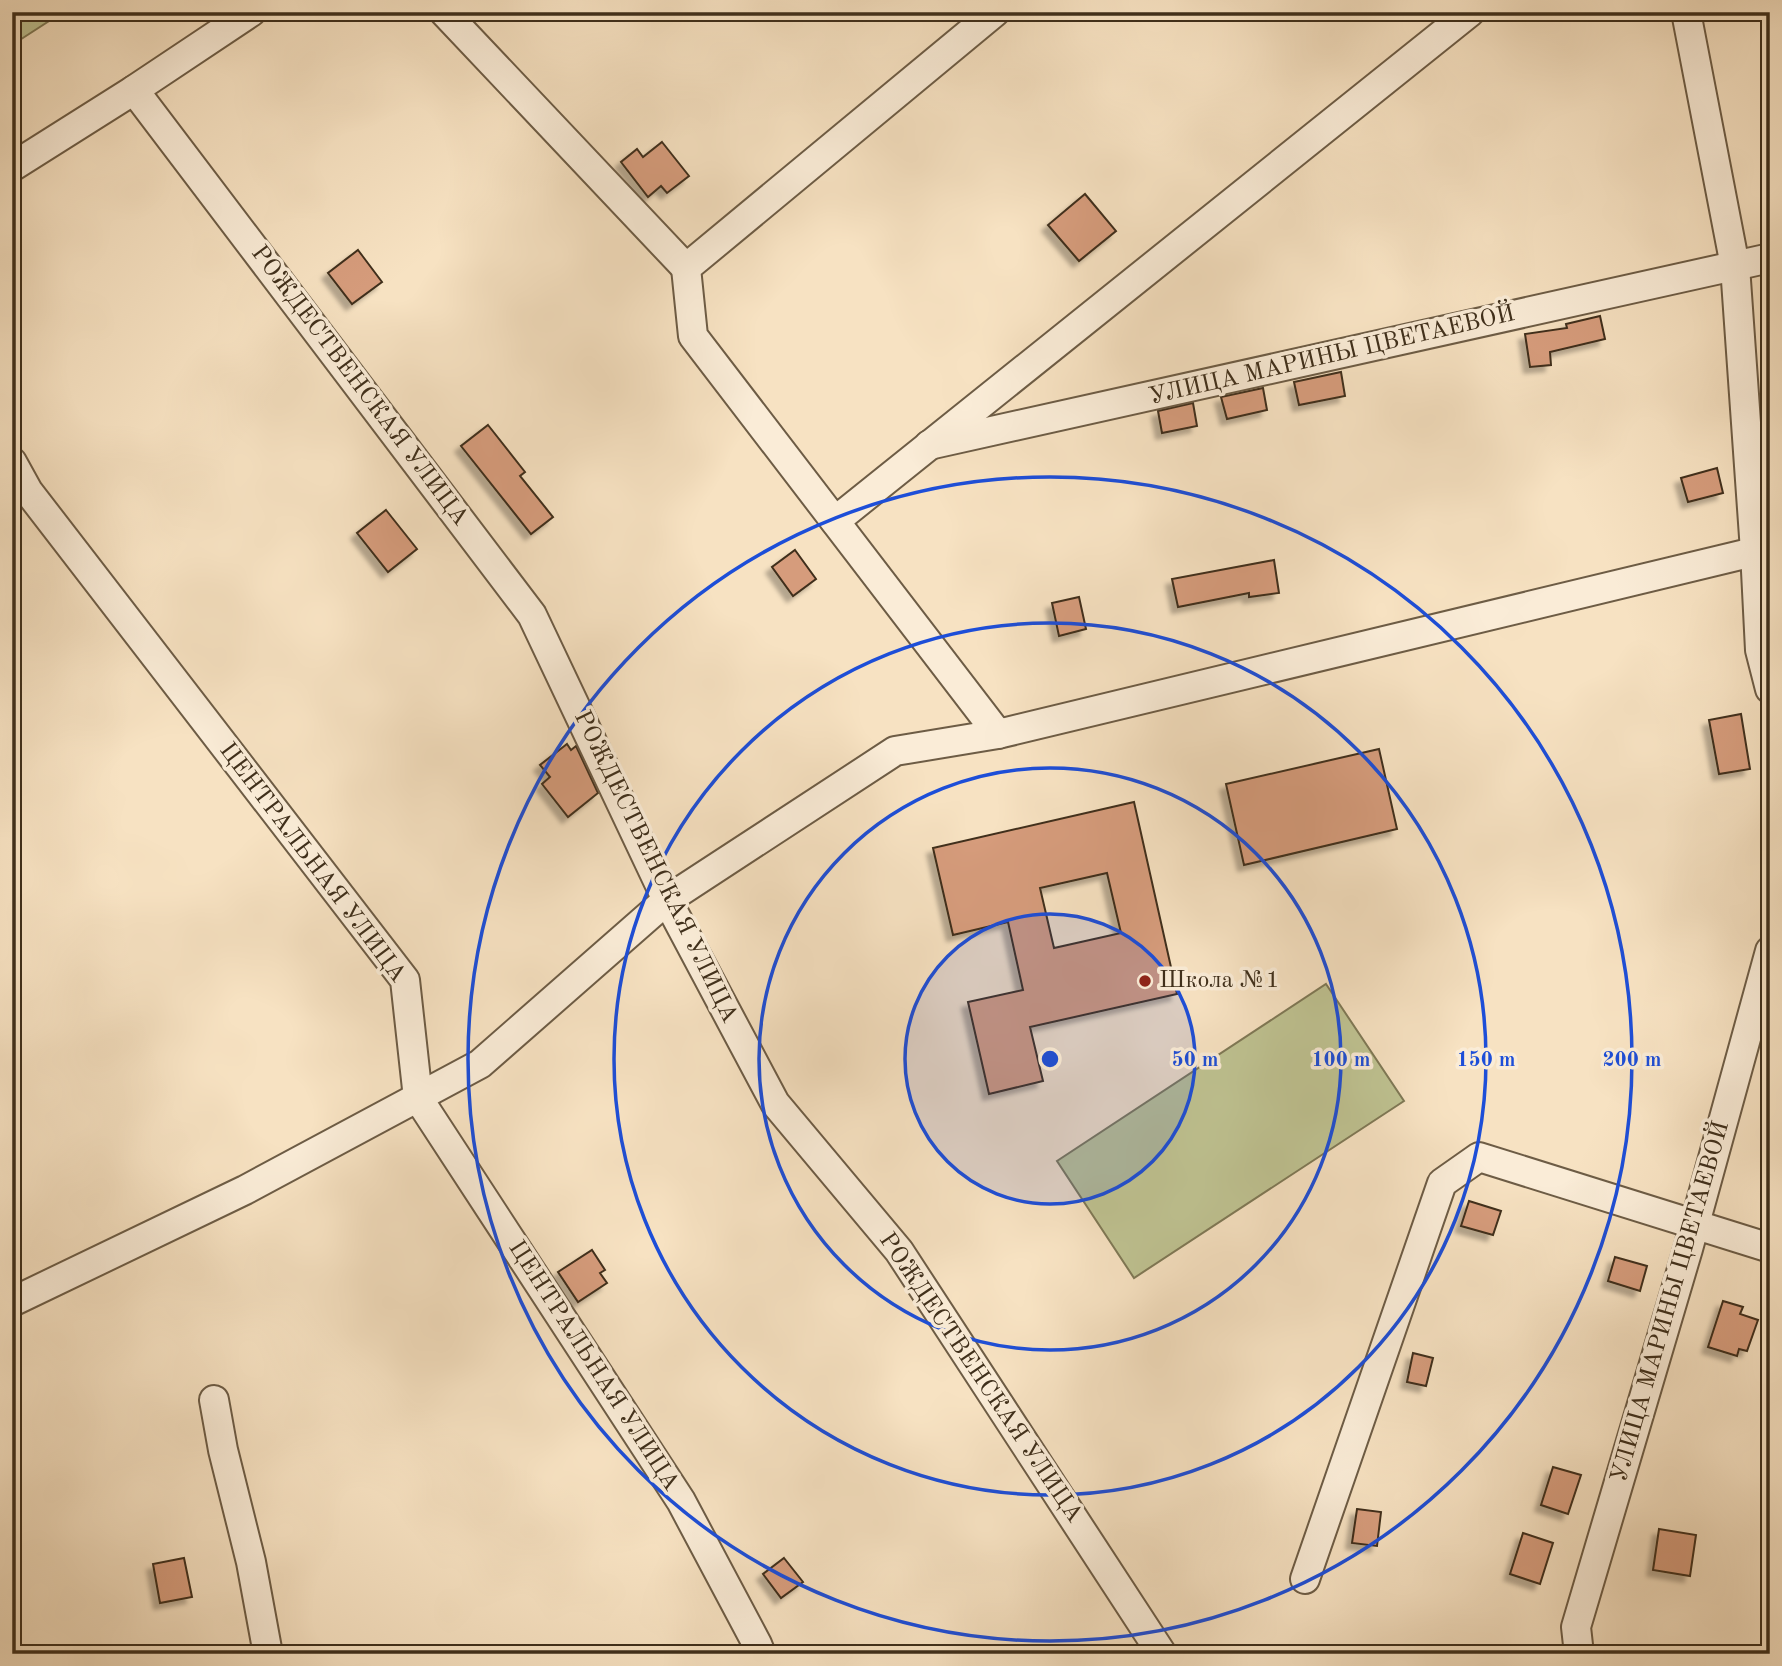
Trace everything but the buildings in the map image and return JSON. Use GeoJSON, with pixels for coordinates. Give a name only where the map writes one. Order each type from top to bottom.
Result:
{"type":"FeatureCollection","features":[{"type":"Feature","properties":{"kind":"street"},"geometry":{"type":"LineString","coordinates":[[12,167],[251,12]]}},
{"type":"Feature","properties":{"kind":"street"},"geometry":{"type":"LineString","coordinates":[[444,12],[686,268],[693,336],[998,734]]}},
{"type":"Feature","properties":{"kind":"street"},"geometry":{"type":"LineString","coordinates":[[686,268],[995,12]]}},
{"type":"Feature","properties":{"kind":"street","name":"УЛИЦА МАРИНЫ ЦВЕТАЕВОЙ"},"geometry":{"type":"LineString","coordinates":[[835,520],[1470,12]]}},
{"type":"Feature","properties":{"kind":"street"},"geometry":{"type":"LineString","coordinates":[[1686,12],[1735,266],[1762,550],[1760,650],[1770,689]]}},
{"type":"Feature","properties":{"kind":"street","name":"РОЖДЕСТВЕНСКАЯ УЛИЦА"},"geometry":{"type":"LineString","coordinates":[[134,90],[531,615],[667,900],[775,1103],[899,1251],[1162,1654]]}},
{"type":"Feature","properties":{"kind":"street","name":"УЛИЦА МАРИНЫ ЦВЕТАЕВОЙ"},"geometry":{"type":"LineString","coordinates":[[929,445],[1770,258]]}},
{"type":"Feature","properties":{"kind":"street","name":"ЦЕНТРАЛЬНАЯ УЛИЦА"},"geometry":{"type":"LineString","coordinates":[[12,462],[28,491],[405,980],[418,1098],[681,1501],[761,1654]]}},
{"type":"Feature","properties":{"kind":"street"},"geometry":{"type":"LineString","coordinates":[[12,1302],[245,1190],[480,1065],[667,900],[895,751],[998,734],[1762,550]]}},
{"type":"Feature","properties":{"kind":"street","name":"УЛИЦА МАРИНЫ ЦВЕТАЕВОЙ"},"geometry":{"type":"LineString","coordinates":[[1578,1654],[1576,1627],[1695,1224],[1770,951]]}},
{"type":"Feature","properties":{"kind":"street"},"geometry":{"type":"LineString","coordinates":[[1306,1579],[1442,1183],[1479,1157],[1770,1248]]}},
{"type":"Feature","properties":{"kind":"street"},"geometry":{"type":"LineString","coordinates":[[214,1399],[223,1450],[251,1562],[268,1654]]}},
{"type":"Feature","properties":{"kind":"green space"},"geometry":{"type":"Polygon","coordinates":[[[12,12],[63,12],[12,45],[12,12]]]}},
{"type":"Feature","properties":{"kind":"green space"},"geometry":{"type":"Polygon","coordinates":[[[1326,984],[1404,1101],[1134,1278],[1057,1161],[1326,984]]]}},
{"type":"Feature","properties":{"kind":"place","name":"Школа №1"},"geometry":{"type":"Point","coordinates":[1145,981]}}]}
